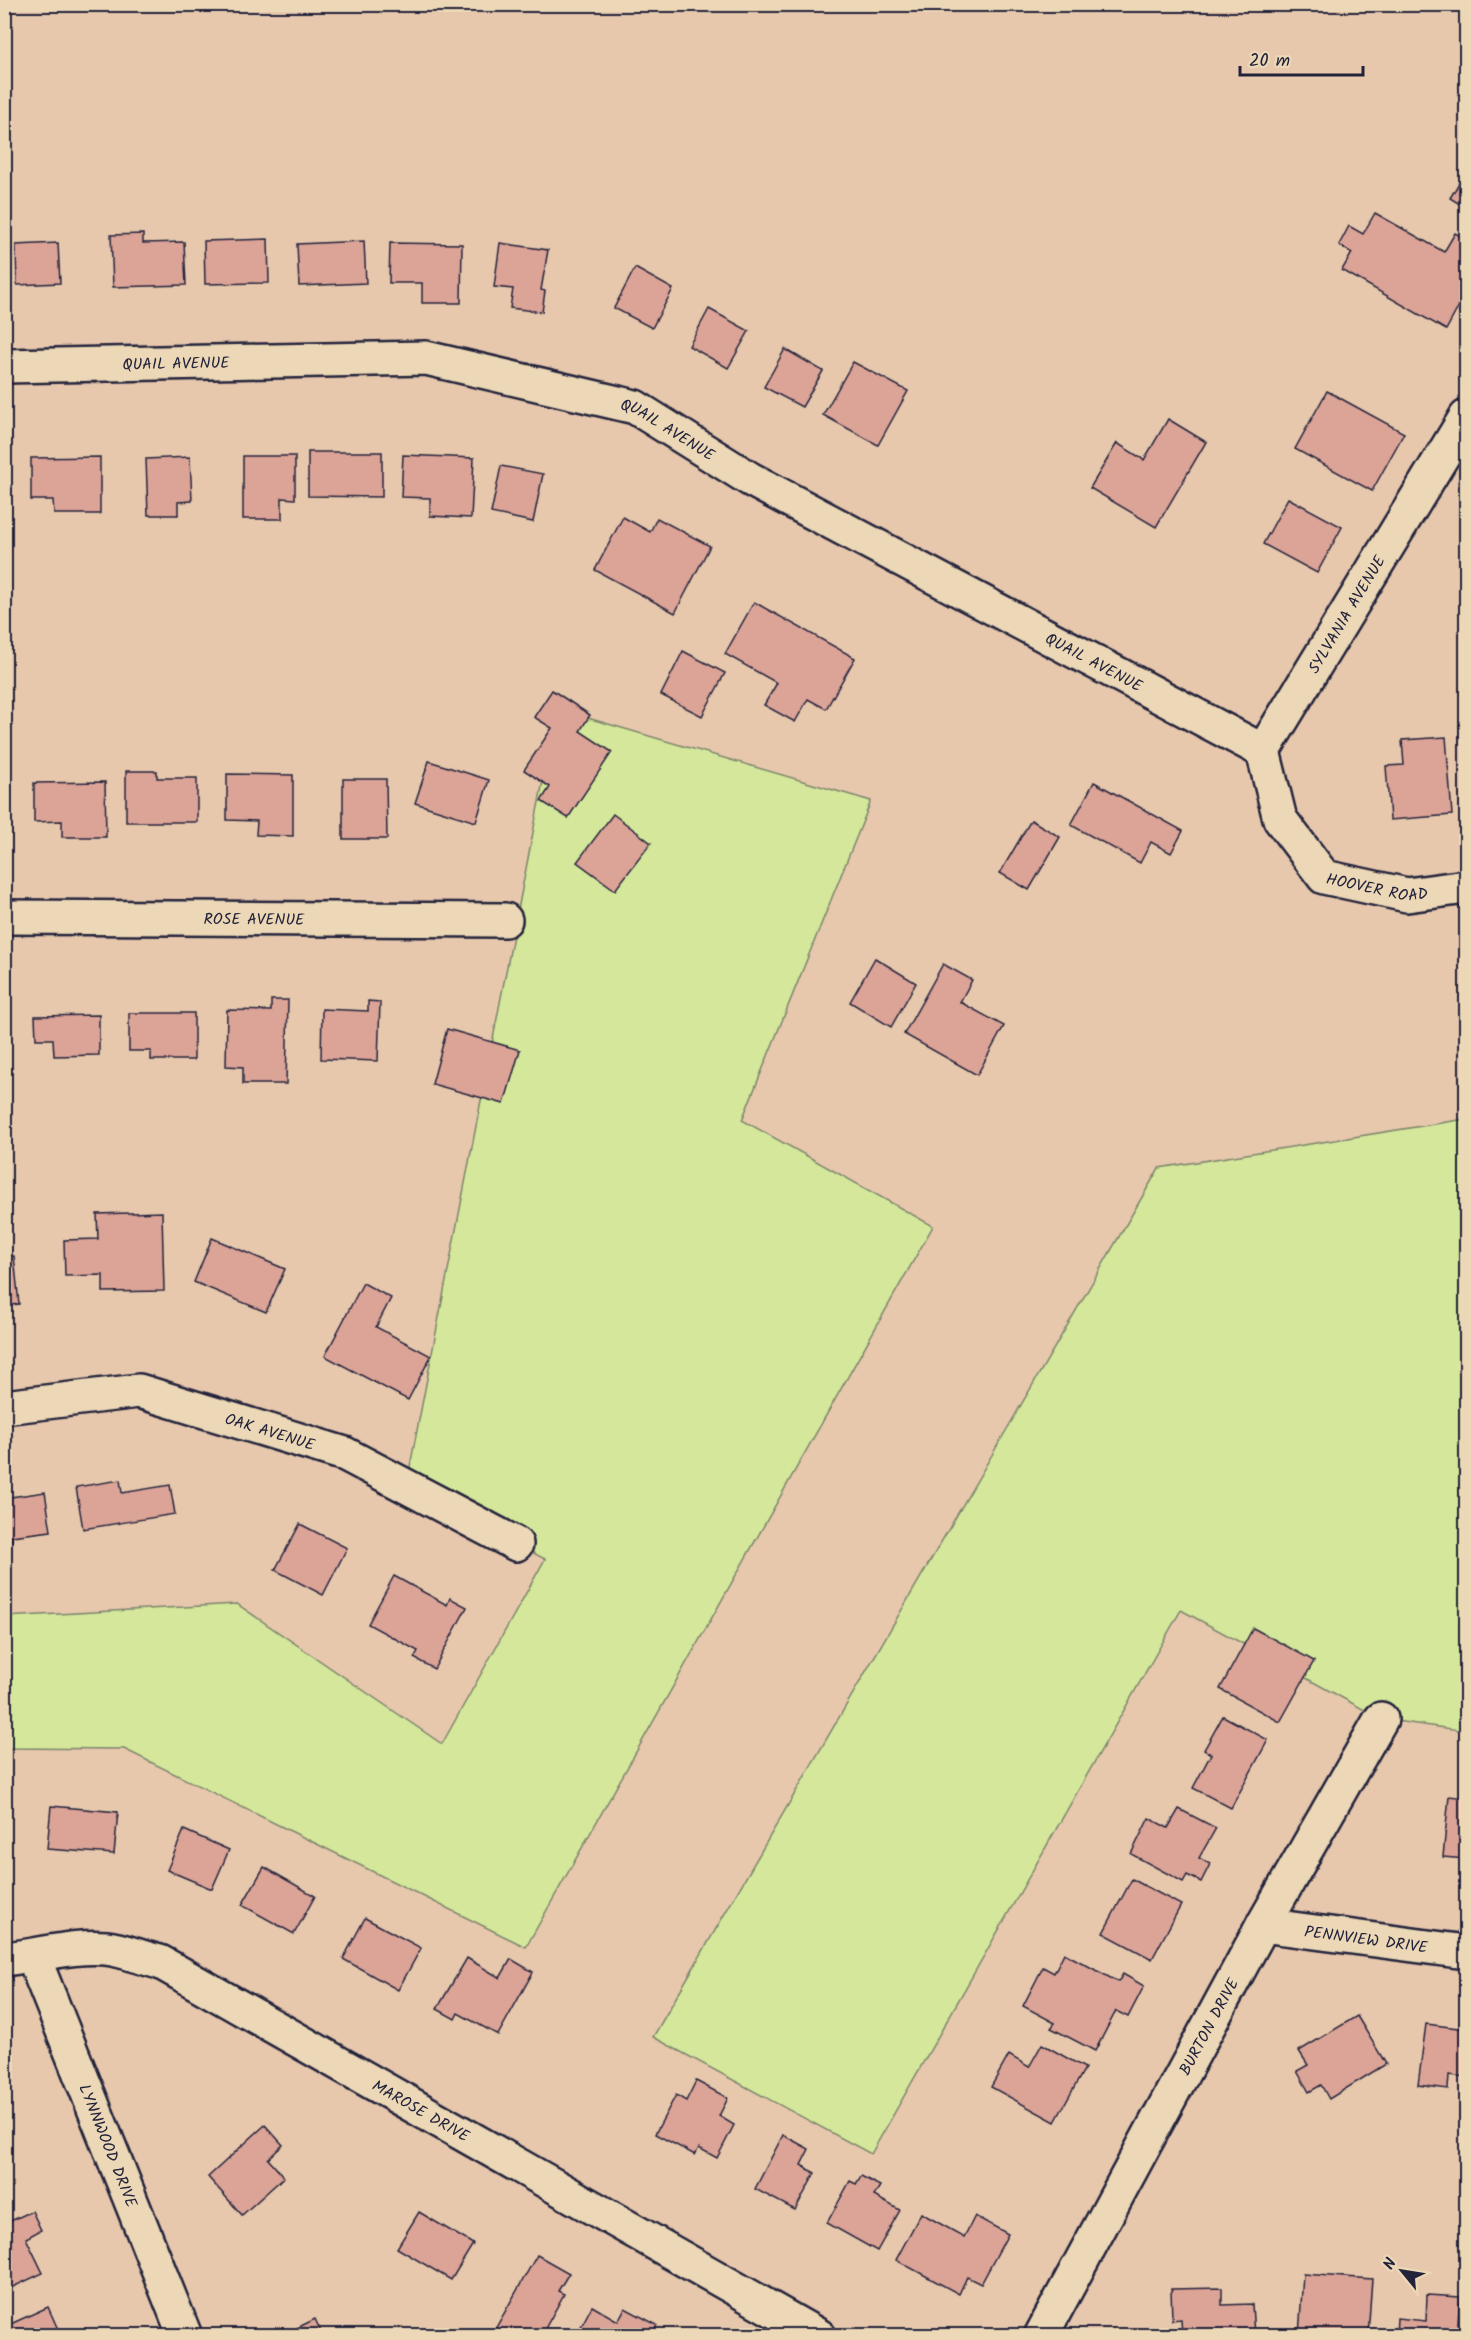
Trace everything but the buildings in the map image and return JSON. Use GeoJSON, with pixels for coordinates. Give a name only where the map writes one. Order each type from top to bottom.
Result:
{"type":"FeatureCollection","features":[{"type":"Feature","properties":{"kind":"street","name":"QUAIL AVENUE"},"geometry":{"type":"LineString","coordinates":[[4,366],[426,358],[635,407],[750,479],[1263,751]]}},
{"type":"Feature","properties":{"kind":"street","name":"SYLVANIA AVENUE"},"geometry":{"type":"LineString","coordinates":[[1263,751],[1467,417]]}},
{"type":"Feature","properties":{"kind":"street","name":"HOOVER ROAD"},"geometry":{"type":"LineString","coordinates":[[1263,751],[1280,819],[1324,877],[1407,895],[1467,887]]}},
{"type":"Feature","properties":{"kind":"street","name":"ROSE AVENUE"},"geometry":{"type":"LineString","coordinates":[[4,917],[505,920]]}},
{"type":"Feature","properties":{"kind":"street","name":"OAK AVENUE"},"geometry":{"type":"LineString","coordinates":[[4,1407],[140,1390],[345,1454],[516,1544]]}},
{"type":"Feature","properties":{"kind":"street","name":"BURTON DRIVE"},"geometry":{"type":"LineString","coordinates":[[1041,2336],[1263,1925],[1381,1719]]}},
{"type":"Feature","properties":{"kind":"street","name":"PENNVIEW DRIVE"},"geometry":{"type":"LineString","coordinates":[[1263,1925],[1467,1952]]}},
{"type":"Feature","properties":{"kind":"street","name":"MAROSE DRIVE"},"geometry":{"type":"LineString","coordinates":[[19,1957],[60,1950],[106,1948],[160,1962],[819,2336]]}},
{"type":"Feature","properties":{"kind":"street","name":"LYNNWOOD DRIVE"},"geometry":{"type":"LineString","coordinates":[[19,1957],[185,2336]]}},
{"type":"Feature","properties":{"kind":"green space"},"geometry":{"type":"Polygon","coordinates":[[[557,709],[871,801],[742,1120],[933,1226],[526,1947],[124,1749],[5,1748],[5,1617],[237,1604],[442,1744],[545,1559],[406,1487],[557,709]]]}},
{"type":"Feature","properties":{"kind":"green space"},"geometry":{"type":"Polygon","coordinates":[[[1466,1119],[1466,1731],[1381,1719],[1181,1610],[871,2154],[653,2037],[1159,1168],[1466,1119]]]}}]}
